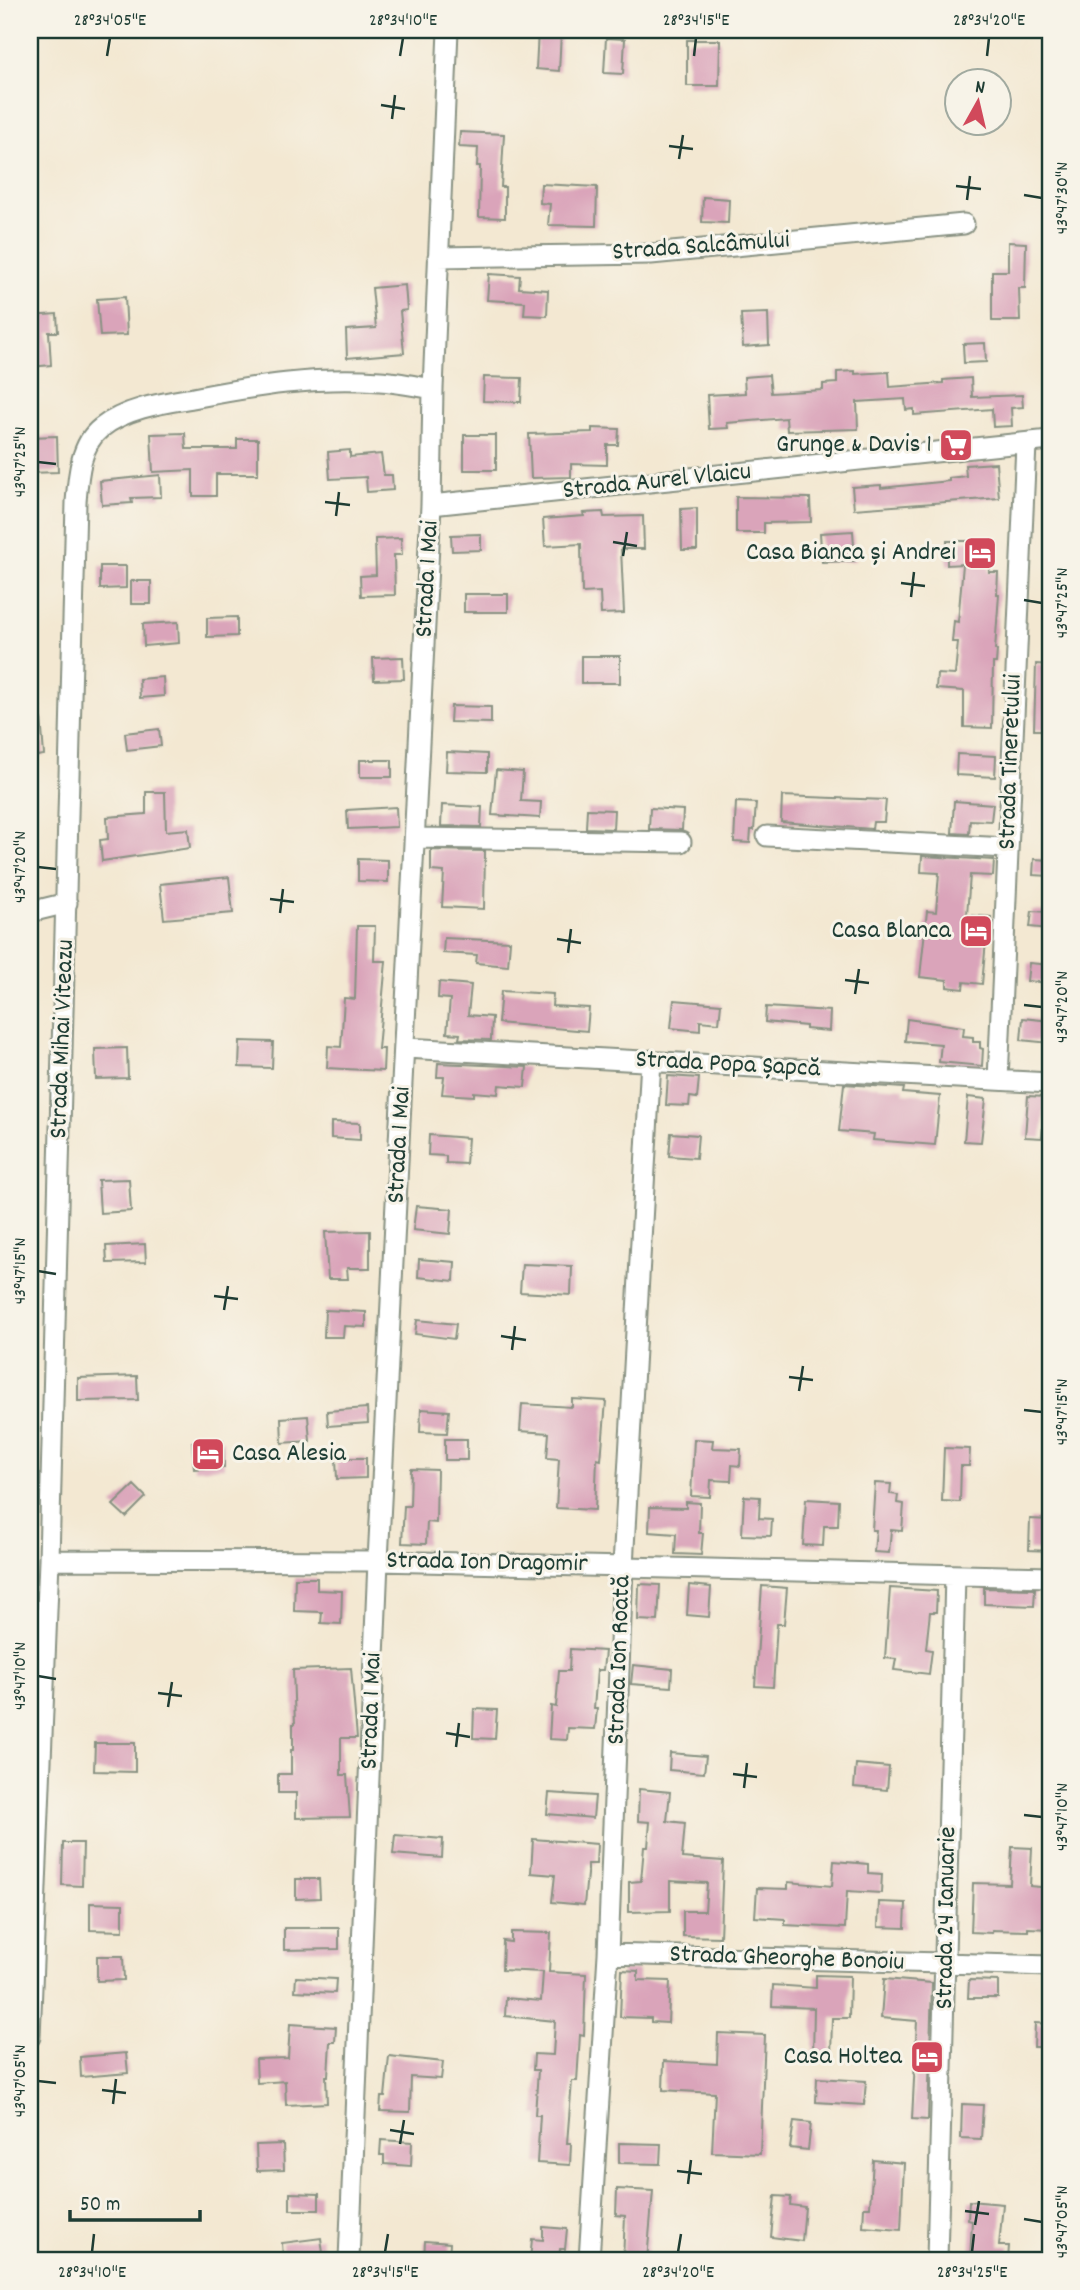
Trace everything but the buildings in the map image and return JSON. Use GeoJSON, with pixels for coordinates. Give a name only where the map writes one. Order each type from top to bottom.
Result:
{"type":"FeatureCollection","features":[{"type":"Feature","properties":{"kind":"street","name":"Strada 1 Mai"},"geometry":{"type":"LineString","coordinates":[[349,2260],[378,1561],[431,505],[447,30]]}},
{"type":"Feature","properties":{"kind":"street","name":"Strada Salcâmului"},"geometry":{"type":"LineString","coordinates":[[438,257],[651,254],[964,224]]}},
{"type":"Feature","properties":{"kind":"street","name":"Strada Mihai Viteazu"},"geometry":{"type":"LineString","coordinates":[[30,2037],[49,1560],[76,502],[81,464],[86,447],[100,429],[123,415],[166,403],[264,385],[342,380],[381,381],[433,389]]}},
{"type":"Feature","properties":{"kind":"street","name":"Strada Aurel Vlaicu"},"geometry":{"type":"LineString","coordinates":[[431,505],[1050,440]]}},
{"type":"Feature","properties":{"kind":"street","name":"Strada Tineretului"},"geometry":{"type":"LineString","coordinates":[[998,1080],[1026,444]]}},
{"type":"Feature","properties":{"kind":"street"},"geometry":{"type":"LineString","coordinates":[[766,836],[1007,848]]}},
{"type":"Feature","properties":{"kind":"street"},"geometry":{"type":"LineString","coordinates":[[415,838],[681,842]]}},
{"type":"Feature","properties":{"kind":"street"},"geometry":{"type":"LineString","coordinates":[[30,912],[66,903]]}},
{"type":"Feature","properties":{"kind":"street","name":"Strada Popa Șapcă"},"geometry":{"type":"LineString","coordinates":[[405,1048],[1050,1083]]}},
{"type":"Feature","properties":{"kind":"street","name":"Strada Ion Roată"},"geometry":{"type":"LineString","coordinates":[[589,2260],[608,1954],[624,1566],[651,1060]]}},
{"type":"Feature","properties":{"kind":"street","name":"Strada Ion Dragomir"},"geometry":{"type":"LineString","coordinates":[[49,1560],[378,1561],[1050,1577]]}},
{"type":"Feature","properties":{"kind":"street","name":"Strada 24 Ianuarie"},"geometry":{"type":"LineString","coordinates":[[937,2260],[955,1575]]}},
{"type":"Feature","properties":{"kind":"street","name":"Strada Gheorghe Bonoiu"},"geometry":{"type":"LineString","coordinates":[[608,1954],[1050,1966]]}},
{"type":"Feature","properties":{"kind":"place","name":"Grunge & Davis 1"},"geometry":{"type":"Point","coordinates":[956,445]}},
{"type":"Feature","properties":{"kind":"place","name":"Casa Bianca și Andrei"},"geometry":{"type":"Point","coordinates":[980,553]}},
{"type":"Feature","properties":{"kind":"place","name":"Casa Blanca"},"geometry":{"type":"Point","coordinates":[976,931]}},
{"type":"Feature","properties":{"kind":"place","name":"Casa Alesia"},"geometry":{"type":"Point","coordinates":[208,1454]}},
{"type":"Feature","properties":{"kind":"place","name":"Casa Holtea"},"geometry":{"type":"Point","coordinates":[927,2057]}}]}
